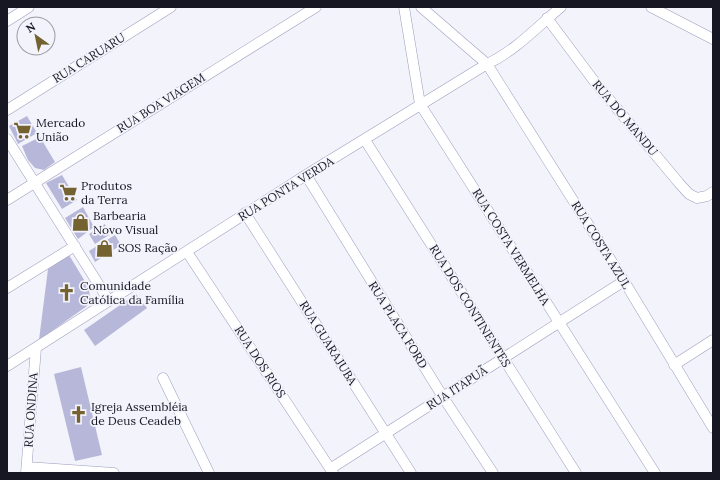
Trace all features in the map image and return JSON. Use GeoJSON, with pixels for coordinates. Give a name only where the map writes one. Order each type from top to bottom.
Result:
{"type":"FeatureCollection","features":[{"type":"Feature","properties":{"kind":"street"},"geometry":{"type":"LineString","coordinates":[[7,21],[29,7]]}},
{"type":"Feature","properties":{"kind":"street","name":"RUA CARUARU"},"geometry":{"type":"LineString","coordinates":[[7,110],[171,7]]}},
{"type":"Feature","properties":{"kind":"street","name":"RUA BOA VIAGEM"},"geometry":{"type":"LineString","coordinates":[[7,200],[316,7]]}},
{"type":"Feature","properties":{"kind":"street","name":"RUA COSTA VERMELHA"},"geometry":{"type":"LineString","coordinates":[[404,7],[420,104],[655,473]]}},
{"type":"Feature","properties":{"kind":"street","name":"RUA COSTA AZUL"},"geometry":{"type":"LineString","coordinates":[[421,7],[487,64],[624,281],[713,428]]}},
{"type":"Feature","properties":{"kind":"street","name":"RUA PONTA VERDA"},"geometry":{"type":"LineString","coordinates":[[7,366],[187,252],[245,213],[365,140],[420,104],[510,51],[561,7]]}},
{"type":"Feature","properties":{"kind":"street"},"geometry":{"type":"LineString","coordinates":[[651,7],[713,39]]}},
{"type":"Feature","properties":{"kind":"street","name":"RUA DO MANDU"},"geometry":{"type":"LineString","coordinates":[[547,18],[594,81],[679,184],[689,194],[697,198],[713,192]]}},
{"type":"Feature","properties":{"kind":"street"},"geometry":{"type":"LineString","coordinates":[[7,139],[110,301]]}},
{"type":"Feature","properties":{"kind":"street","name":"RUA DOS CONTINENTES"},"geometry":{"type":"LineString","coordinates":[[365,140],[576,473]]}},
{"type":"Feature","properties":{"kind":"street","name":"RUA PLACA FORD"},"geometry":{"type":"LineString","coordinates":[[306,175],[443,397],[493,473]]}},
{"type":"Feature","properties":{"kind":"street","name":"RUA GUARAJUBA"},"geometry":{"type":"LineString","coordinates":[[245,213],[411,473]]}},
{"type":"Feature","properties":{"kind":"street"},"geometry":{"type":"LineString","coordinates":[[7,288],[75,246]]}},
{"type":"Feature","properties":{"kind":"street","name":"RUA DOS RIOS"},"geometry":{"type":"LineString","coordinates":[[187,252],[332,471]]}},
{"type":"Feature","properties":{"kind":"street","name":"RUA ITAPUÃ"},"geometry":{"type":"LineString","coordinates":[[332,471],[385,434],[624,281]]}},
{"type":"Feature","properties":{"kind":"street"},"geometry":{"type":"LineString","coordinates":[[674,365],[713,340]]}},
{"type":"Feature","properties":{"kind":"street","name":"RUA ONDINA"},"geometry":{"type":"LineString","coordinates":[[27,470],[36,348]]}},
{"type":"Feature","properties":{"kind":"street"},"geometry":{"type":"LineString","coordinates":[[163,378],[209,473]]}},
{"type":"Feature","properties":{"kind":"street"},"geometry":{"type":"LineString","coordinates":[[27,470],[114,473]]}},
{"type":"Feature","properties":{"kind":"building","name":"Mercado União"},"geometry":{"type":"Polygon","coordinates":[[[27,116],[37,133],[18,144],[9,126],[27,116]]]}},
{"type":"Feature","properties":{"kind":"building"},"geometry":{"type":"Polygon","coordinates":[[[40,137],[55,162],[44,170],[35,168],[28,160],[22,146],[40,137]]]}},
{"type":"Feature","properties":{"kind":"building"},"geometry":{"type":"Polygon","coordinates":[[[62,175],[77,200],[62,209],[46,183],[62,175]]]}},
{"type":"Feature","properties":{"kind":"building","name":"Barbearia Novo Visual"},"geometry":{"type":"Polygon","coordinates":[[[83,207],[94,227],[78,239],[65,218],[83,207]]]}},
{"type":"Feature","properties":{"kind":"building"},"geometry":{"type":"Polygon","coordinates":[[[105,224],[109,235],[95,244],[89,234],[105,224]]]}},
{"type":"Feature","properties":{"kind":"building","name":"SOS Ração"},"geometry":{"type":"Polygon","coordinates":[[[115,235],[121,245],[95,262],[89,251],[115,235]]]}},
{"type":"Feature","properties":{"kind":"building","name":"Comunidade Católica da Família"},"geometry":{"type":"Polygon","coordinates":[[[69,255],[89,288],[90,299],[87,306],[39,340],[48,269],[69,255]]]}},
{"type":"Feature","properties":{"kind":"building"},"geometry":{"type":"Polygon","coordinates":[[[136,294],[147,308],[95,346],[84,330],[136,294]]]}},
{"type":"Feature","properties":{"kind":"building","name":"Igreja Assembléia de Deus Ceadeb"},"geometry":{"type":"Polygon","coordinates":[[[81,367],[102,455],[75,461],[54,374],[81,367]]]}},
{"type":"Feature","properties":{"kind":"place","name":"Mercado União"},"geometry":{"type":"Point","coordinates":[23,130]}},
{"type":"Feature","properties":{"kind":"place","name":"Produtos da Terra"},"geometry":{"type":"Point","coordinates":[68,193]}},
{"type":"Feature","properties":{"kind":"place","name":"Barbearia Novo Visual"},"geometry":{"type":"Point","coordinates":[80,223]}},
{"type":"Feature","properties":{"kind":"place","name":"SOS Ração"},"geometry":{"type":"Point","coordinates":[105,248]}},
{"type":"Feature","properties":{"kind":"place","name":"Comunidade Católica da Família"},"geometry":{"type":"Point","coordinates":[67,293]}},
{"type":"Feature","properties":{"kind":"place","name":"Igreja Assembléia de Deus Ceadeb"},"geometry":{"type":"Point","coordinates":[78,414]}}]}
